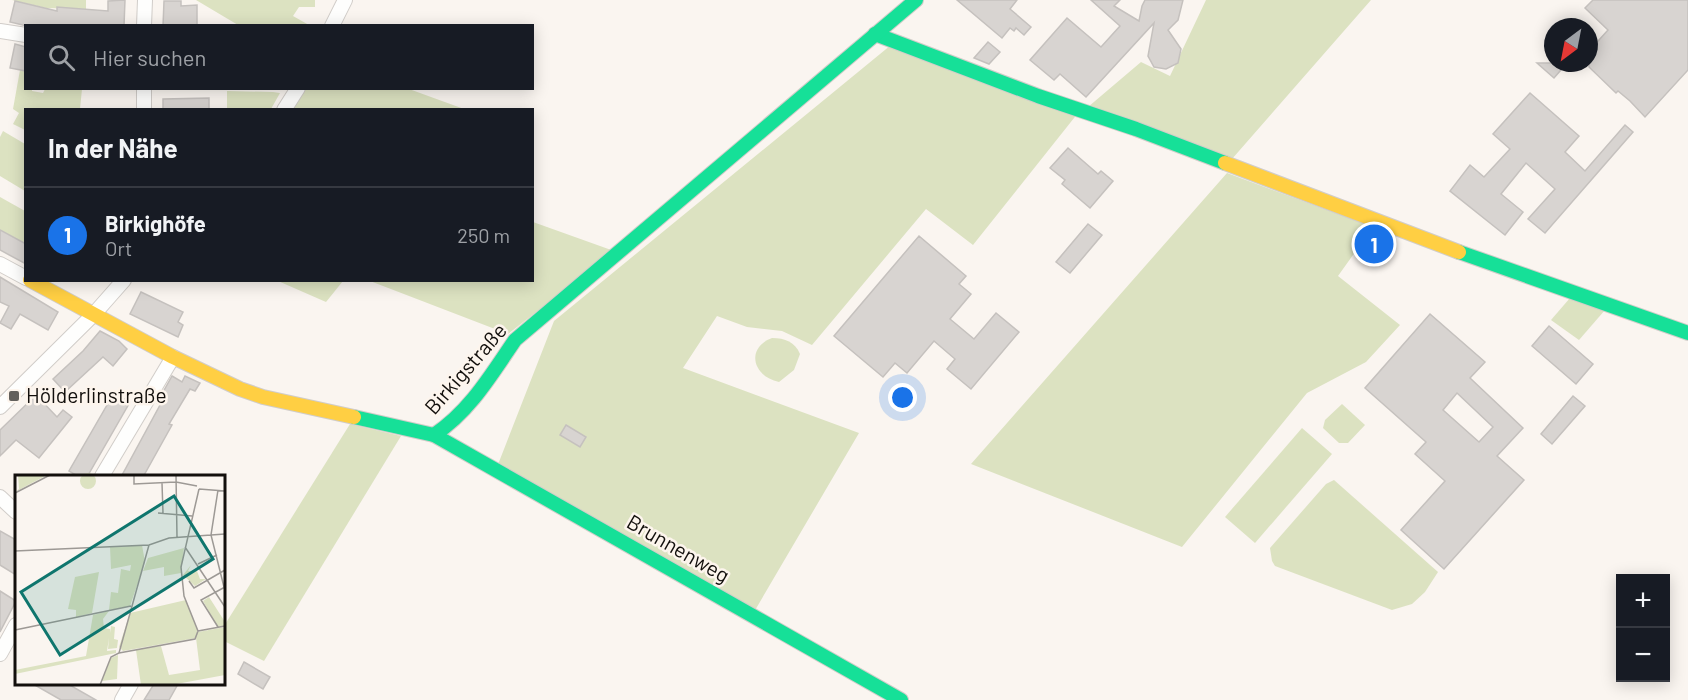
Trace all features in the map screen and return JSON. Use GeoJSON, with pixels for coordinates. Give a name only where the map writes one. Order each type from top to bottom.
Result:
{"type":"FeatureCollection","features":[{"type":"Feature","properties":{"kind":"street"},"geometry":{"type":"LineString","coordinates":[[144,24],[145,0]]}},
{"type":"Feature","properties":{"kind":"street"},"geometry":{"type":"LineString","coordinates":[[333,24],[345,0]]}},
{"type":"Feature","properties":{"kind":"street","name":"Birkigstraße"},"geometry":{"type":"LineString","coordinates":[[34,282],[173,357],[240,390],[434,435],[449,427],[475,397],[515,340],[916,0]]}},
{"type":"Feature","properties":{"kind":"street"},"geometry":{"type":"LineString","coordinates":[[0,31],[24,35]]}},
{"type":"Feature","properties":{"kind":"street"},"geometry":{"type":"LineString","coordinates":[[875,34],[1038,96],[1136,129],[1492,265],[1688,333]]}},
{"type":"Feature","properties":{"kind":"street"},"geometry":{"type":"LineString","coordinates":[[144,90],[144,108]]}},
{"type":"Feature","properties":{"kind":"street"},"geometry":{"type":"LineString","coordinates":[[285,108],[297,90]]}},
{"type":"Feature","properties":{"kind":"street"},"geometry":{"type":"LineString","coordinates":[[0,264],[24,277]]}},
{"type":"Feature","properties":{"kind":"street"},"geometry":{"type":"LineString","coordinates":[[0,407],[94,314],[122,282]]}},
{"type":"Feature","properties":{"kind":"street"},"geometry":{"type":"LineString","coordinates":[[103,475],[173,357]]}},
{"type":"Feature","properties":{"kind":"street","name":"Brunnenweg"},"geometry":{"type":"LineString","coordinates":[[434,435],[901,700]]}},
{"type":"Feature","properties":{"kind":"street"},"geometry":{"type":"LineString","coordinates":[[0,497],[15,511]]}},
{"type":"Feature","properties":{"kind":"street"},"geometry":{"type":"LineString","coordinates":[[0,654],[15,627]]}},
{"type":"Feature","properties":{"kind":"street"},"geometry":{"type":"LineString","coordinates":[[122,700],[130,685]]}},
{"type":"Feature","properties":{"kind":"green space"},"geometry":{"type":"Polygon","coordinates":[[[12,0],[86,0],[86,9],[46,8],[12,0]]]}},
{"type":"Feature","properties":{"kind":"green space"},"geometry":{"type":"Polygon","coordinates":[[[196,0],[315,0],[315,7],[299,7],[293,16],[307,24],[236,24],[196,0]]]}},
{"type":"Feature","properties":{"kind":"green space"},"geometry":{"type":"Polygon","coordinates":[[[1206,0],[1371,0],[1232,159],[1088,107],[1141,62],[1170,76],[1206,0]]]}},
{"type":"Feature","properties":{"kind":"green space"},"geometry":{"type":"Polygon","coordinates":[[[891,45],[1078,113],[973,245],[926,209],[812,345],[782,331],[747,327],[717,316],[683,368],[859,433],[754,612],[497,467],[554,321],[891,45]]]}},
{"type":"Feature","properties":{"kind":"green space"},"geometry":{"type":"Polygon","coordinates":[[[20,70],[24,71],[24,90],[43,93],[44,90],[82,90],[80,108],[24,108],[24,130],[13,124],[19,113],[13,109],[20,70]]]}},
{"type":"Feature","properties":{"kind":"green space"},"geometry":{"type":"Polygon","coordinates":[[[302,90],[412,90],[461,108],[291,108],[302,90]]]}},
{"type":"Feature","properties":{"kind":"green space"},"geometry":{"type":"Polygon","coordinates":[[[227,91],[280,93],[272,108],[227,108],[227,91]]]}},
{"type":"Feature","properties":{"kind":"green space"},"geometry":{"type":"Polygon","coordinates":[[[3,131],[24,143],[24,190],[0,176],[0,137],[3,131]]]}},
{"type":"Feature","properties":{"kind":"green space"},"geometry":{"type":"Polygon","coordinates":[[[1227,173],[1373,227],[1338,276],[1400,325],[1366,362],[1307,393],[1182,547],[971,464],[1227,173]]]}},
{"type":"Feature","properties":{"kind":"green space"},"geometry":{"type":"Polygon","coordinates":[[[0,197],[24,210],[24,243],[0,230],[0,197]]]}},
{"type":"Feature","properties":{"kind":"green space"},"geometry":{"type":"Polygon","coordinates":[[[534,222],[614,251],[508,334],[373,282],[534,282],[534,222]]]}},
{"type":"Feature","properties":{"kind":"green space"},"geometry":{"type":"Polygon","coordinates":[[[280,282],[342,282],[326,302],[280,282]]]}},
{"type":"Feature","properties":{"kind":"green space"},"geometry":{"type":"Polygon","coordinates":[[[1570,298],[1605,310],[1579,340],[1551,320],[1570,298]]]}},
{"type":"Feature","properties":{"kind":"green space"},"geometry":{"type":"Polygon","coordinates":[[[772,338],[789,342],[800,354],[794,370],[779,382],[763,374],[756,362],[755,355],[758,348],[772,338]]]}},
{"type":"Feature","properties":{"kind":"green space"},"geometry":{"type":"Polygon","coordinates":[[[1342,404],[1365,425],[1348,443],[1339,443],[1323,428],[1325,420],[1342,404]]]}},
{"type":"Feature","properties":{"kind":"green space"},"geometry":{"type":"Polygon","coordinates":[[[350,424],[401,436],[264,661],[225,642],[225,624],[350,424]]]}},
{"type":"Feature","properties":{"kind":"green space"},"geometry":{"type":"Polygon","coordinates":[[[1302,428],[1332,454],[1255,543],[1225,517],[1302,428]]]}},
{"type":"Feature","properties":{"kind":"green space"},"geometry":{"type":"Polygon","coordinates":[[[1334,480],[1438,572],[1425,592],[1412,604],[1392,610],[1275,566],[1270,548],[1326,484],[1334,480]]]}},
{"type":"Feature","properties":{"kind":"building"},"geometry":{"type":"Polygon","coordinates":[[[125,0],[124,24],[24,25],[10,22],[15,1],[57,11],[57,7],[108,11],[108,1],[125,0]]]}},
{"type":"Feature","properties":{"kind":"building"},"geometry":{"type":"Polygon","coordinates":[[[957,0],[1017,0],[1010,9],[1031,27],[1024,35],[1016,28],[1014,31],[1010,28],[1002,38],[957,0]]]}},
{"type":"Feature","properties":{"kind":"building"},"geometry":{"type":"Polygon","coordinates":[[[1091,0],[1120,0],[1114,6],[1139,21],[1145,0],[1183,0],[1178,20],[1168,30],[1181,49],[1178,63],[1166,69],[1154,67],[1148,56],[1154,23],[1086,97],[1060,74],[1054,80],[1030,60],[1067,18],[1101,47],[1120,26],[1091,0]]]}},
{"type":"Feature","properties":{"kind":"building"},"geometry":{"type":"Polygon","coordinates":[[[1593,0],[1688,0],[1688,70],[1645,117],[1630,101],[1618,91],[1616,93],[1594,72],[1598,72],[1598,41],[1608,30],[1585,8],[1593,0]]]}},
{"type":"Feature","properties":{"kind":"building"},"geometry":{"type":"Polygon","coordinates":[[[164,1],[181,1],[181,6],[197,5],[197,24],[163,24],[164,1]]]}},
{"type":"Feature","properties":{"kind":"building"},"geometry":{"type":"Polygon","coordinates":[[[988,42],[1000,52],[989,64],[974,58],[988,42]]]}},
{"type":"Feature","properties":{"kind":"building"},"geometry":{"type":"Polygon","coordinates":[[[15,44],[24,46],[24,71],[10,68],[15,44]]]}},
{"type":"Feature","properties":{"kind":"building"},"geometry":{"type":"Polygon","coordinates":[[[1547,72],[1559,72],[1554,78],[1547,72]]]}},
{"type":"Feature","properties":{"kind":"building"},"geometry":{"type":"Polygon","coordinates":[[[1530,93],[1579,136],[1565,152],[1585,171],[1625,125],[1633,132],[1545,233],[1528,219],[1555,189],[1526,163],[1501,194],[1523,212],[1505,235],[1450,191],[1470,165],[1484,177],[1510,149],[1493,134],[1530,93]]]}},
{"type":"Feature","properties":{"kind":"building"},"geometry":{"type":"Polygon","coordinates":[[[209,98],[209,108],[163,108],[163,99],[209,98]]]}},
{"type":"Feature","properties":{"kind":"building"},"geometry":{"type":"Polygon","coordinates":[[[1068,148],[1098,174],[1101,171],[1113,181],[1090,208],[1062,184],[1065,180],[1050,168],[1068,148]]]}},
{"type":"Feature","properties":{"kind":"building"},"geometry":{"type":"Polygon","coordinates":[[[1088,224],[1102,235],[1070,273],[1056,262],[1088,224]]]}},
{"type":"Feature","properties":{"kind":"building"},"geometry":{"type":"Polygon","coordinates":[[[0,230],[24,243],[24,263],[0,250],[0,230]]]}},
{"type":"Feature","properties":{"kind":"building"},"geometry":{"type":"Polygon","coordinates":[[[919,236],[966,276],[959,284],[971,294],[950,319],[974,339],[996,313],[1019,332],[971,389],[947,369],[955,359],[934,341],[907,373],[895,363],[883,377],[834,336],[919,236]]]}},
{"type":"Feature","properties":{"kind":"building"},"geometry":{"type":"Polygon","coordinates":[[[0,277],[58,312],[48,330],[20,314],[11,329],[0,323],[9,306],[0,302],[0,277]]]}},
{"type":"Feature","properties":{"kind":"building"},"geometry":{"type":"Polygon","coordinates":[[[141,292],[183,312],[178,322],[183,325],[178,337],[130,314],[141,292]]]}},
{"type":"Feature","properties":{"kind":"building"},"geometry":{"type":"Polygon","coordinates":[[[1430,314],[1485,362],[1470,378],[1523,428],[1497,456],[1524,480],[1444,569],[1401,530],[1445,481],[1415,454],[1426,442],[1365,388],[1430,314]],[[1457,393],[1443,410],[1479,442],[1493,427],[1457,393]]]}},
{"type":"Feature","properties":{"kind":"building"},"geometry":{"type":"Polygon","coordinates":[[[1549,326],[1593,364],[1576,384],[1532,346],[1549,326]]]}},
{"type":"Feature","properties":{"kind":"building"},"geometry":{"type":"Polygon","coordinates":[[[100,331],[119,341],[127,349],[113,366],[103,357],[65,392],[53,379],[83,351],[100,331]]]}},
{"type":"Feature","properties":{"kind":"building"},"geometry":{"type":"Polygon","coordinates":[[[172,376],[182,382],[185,376],[200,383],[195,391],[190,389],[169,424],[172,425],[144,475],[122,475],[160,405],[157,403],[172,376]]]}},
{"type":"Feature","properties":{"kind":"building"},"geometry":{"type":"Polygon","coordinates":[[[114,393],[130,402],[88,475],[76,475],[69,471],[114,393]]]}},
{"type":"Feature","properties":{"kind":"building"},"geometry":{"type":"Polygon","coordinates":[[[36,395],[57,417],[63,410],[72,417],[39,458],[16,440],[0,456],[0,430],[36,395]]]}},
{"type":"Feature","properties":{"kind":"building"},"geometry":{"type":"Polygon","coordinates":[[[1573,396],[1585,406],[1552,444],[1541,434],[1573,396]]]}},
{"type":"Feature","properties":{"kind":"building"},"geometry":{"type":"Polygon","coordinates":[[[566,425],[586,437],[580,447],[560,435],[566,425]]]}},
{"type":"Feature","properties":{"kind":"building"},"geometry":{"type":"Polygon","coordinates":[[[0,531],[15,539],[15,574],[0,565],[0,531]]]}},
{"type":"Feature","properties":{"kind":"building"},"geometry":{"type":"Polygon","coordinates":[[[0,591],[15,600],[15,603],[0,632],[0,591]]]}},
{"type":"Feature","properties":{"kind":"building"},"geometry":{"type":"Polygon","coordinates":[[[244,662],[270,677],[263,689],[238,674],[244,662]]]}},
{"type":"Feature","properties":{"kind":"building"},"geometry":{"type":"Polygon","coordinates":[[[35,685],[70,685],[96,700],[61,700],[35,685]]]}},
{"type":"Feature","properties":{"kind":"building"},"geometry":{"type":"Polygon","coordinates":[[[153,685],[177,685],[169,700],[144,700],[153,685]]]}},
{"type":"Feature","properties":{"kind":"traffic: fast"},"geometry":{"type":"LineString","coordinates":[[434,435],[469,404],[515,340],[916,0]]}},
{"type":"Feature","properties":{"kind":"traffic: fast"},"geometry":{"type":"LineString","coordinates":[[875,34],[1038,96],[1136,129],[1225,163]]}},
{"type":"Feature","properties":{"kind":"traffic: fast"},"geometry":{"type":"LineString","coordinates":[[1459,252],[1688,333]]}},
{"type":"Feature","properties":{"kind":"traffic: fast"},"geometry":{"type":"LineString","coordinates":[[354,417],[434,435],[901,700]]}},
{"type":"Feature","properties":{"kind":"traffic: slow"},"geometry":{"type":"LineString","coordinates":[[1225,163],[1459,252]]}},
{"type":"Feature","properties":{"kind":"traffic: slow"},"geometry":{"type":"LineString","coordinates":[[34,282],[173,357],[240,389],[263,397],[354,417]]}},
{"type":"Feature","properties":{"kind":"place","name":"Birkighöfe"},"geometry":{"type":"Point","coordinates":[1374,244]}},
{"type":"Feature","properties":{"kind":"place","name":"Hölderlinstraße"},"geometry":{"type":"Point","coordinates":[14,396]}}]}
